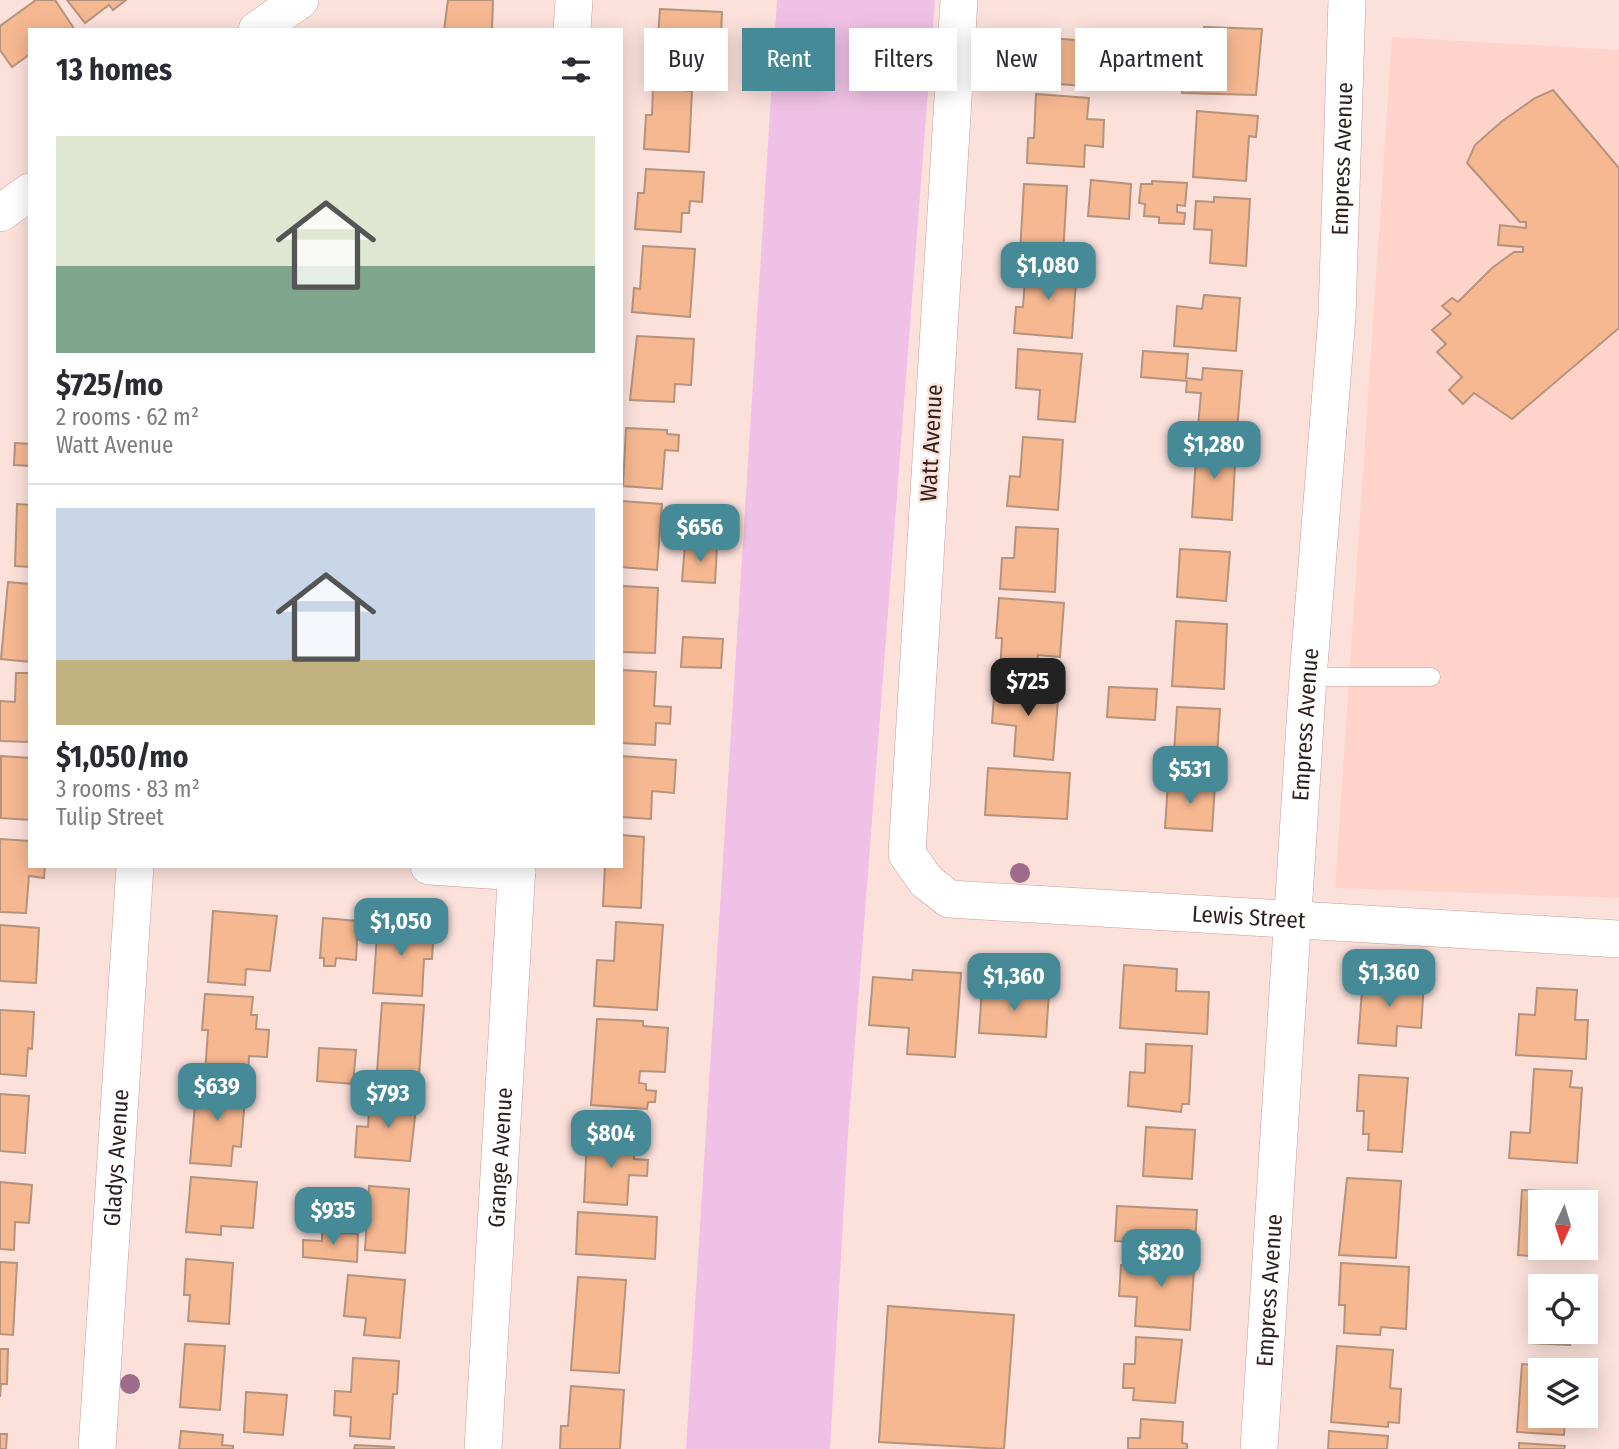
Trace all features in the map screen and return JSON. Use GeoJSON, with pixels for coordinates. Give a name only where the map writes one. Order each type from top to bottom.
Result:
{"type":"FeatureCollection","features":[{"type":"Feature","properties":{"kind":"street"},"geometry":{"type":"LineString","coordinates":[[260,28],[300,0]]}},
{"type":"Feature","properties":{"kind":"street"},"geometry":{"type":"LineString","coordinates":[[572,28],[574,0]]}},
{"type":"Feature","properties":{"kind":"street","name":"Watt Avenue"},"geometry":{"type":"LineString","coordinates":[[926,881],[907,854],[959,0]]}},
{"type":"Feature","properties":{"kind":"street","name":"Empress Avenue"},"geometry":{"type":"LineString","coordinates":[[1259,1449],[1308,677],[1337,316],[1347,0]]}},
{"type":"Feature","properties":{"kind":"street"},"geometry":{"type":"LineString","coordinates":[[0,213],[28,193]]}},
{"type":"Feature","properties":{"kind":"street","name":"Gladys Avenue"},"geometry":{"type":"LineString","coordinates":[[97,1449],[135,868]]}},
{"type":"Feature","properties":{"kind":"street"},"geometry":{"type":"LineString","coordinates":[[488,868],[517,869]]}},
{"type":"Feature","properties":{"kind":"street","name":"Grange Avenue"},"geometry":{"type":"LineString","coordinates":[[483,1449],[517,869]]}},
{"type":"Feature","properties":{"kind":"street","name":"Lewis Street"},"geometry":{"type":"LineString","coordinates":[[926,881],[949,899],[1619,939]]}},
{"type":"Feature","properties":{"kind":"lane"},"geometry":{"type":"LineString","coordinates":[[1308,677],[1431,677]]}},
{"type":"Feature","properties":{"kind":"shaded area"},"geometry":{"type":"Polygon","coordinates":[[[777,0],[935,0],[933,28],[849,28],[849,91],[928,91],[848,1133],[830,1449],[686,1449],[771,91],[835,91],[835,28],[775,28],[777,0]]]}},
{"type":"Feature","properties":{"kind":"shaded area"},"geometry":{"type":"Polygon","coordinates":[[[1392,37],[1619,50],[1619,898],[1335,888],[1392,37]]]}},
{"type":"Feature","properties":{"kind":"building"},"geometry":{"type":"Polygon","coordinates":[[[36,0],[55,0],[74,28],[28,28],[28,55],[12,67],[0,50],[0,26],[36,0]]]}},
{"type":"Feature","properties":{"kind":"building"},"geometry":{"type":"Polygon","coordinates":[[[67,0],[126,0],[113,10],[109,5],[85,23],[67,0]]]}},
{"type":"Feature","properties":{"kind":"building"},"geometry":{"type":"Polygon","coordinates":[[[448,0],[493,0],[492,28],[444,28],[448,0]]]}},
{"type":"Feature","properties":{"kind":"building"},"geometry":{"type":"Polygon","coordinates":[[[660,9],[722,12],[721,28],[659,28],[660,9]]]}},
{"type":"Feature","properties":{"kind":"building"},"geometry":{"type":"Polygon","coordinates":[[[1204,27],[1262,29],[1256,95],[1182,93],[1227,91],[1227,28],[1204,27]]]}},
{"type":"Feature","properties":{"kind":"building"},"geometry":{"type":"Polygon","coordinates":[[[1061,39],[1075,40],[1075,85],[1061,84],[1061,39]]]}},
{"type":"Feature","properties":{"kind":"building"},"geometry":{"type":"Polygon","coordinates":[[[1553,90],[1619,168],[1619,328],[1512,419],[1474,393],[1463,404],[1449,390],[1462,377],[1437,352],[1446,344],[1432,330],[1451,314],[1442,306],[1452,298],[1458,302],[1492,268],[1514,252],[1523,252],[1523,247],[1498,245],[1500,225],[1526,228],[1526,222],[1520,222],[1467,163],[1475,145],[1501,122],[1535,98],[1553,90]]]}},
{"type":"Feature","properties":{"kind":"building"},"geometry":{"type":"Polygon","coordinates":[[[653,91],[692,91],[689,152],[644,149],[646,115],[652,115],[653,91]]]}},
{"type":"Feature","properties":{"kind":"building"},"geometry":{"type":"Polygon","coordinates":[[[1036,94],[1089,98],[1087,119],[1104,120],[1103,147],[1085,145],[1084,167],[1027,163],[1028,138],[1034,138],[1036,94]]]}},
{"type":"Feature","properties":{"kind":"building"},"geometry":{"type":"Polygon","coordinates":[[[1197,111],[1258,116],[1256,137],[1249,136],[1246,181],[1193,177],[1197,111]]]}},
{"type":"Feature","properties":{"kind":"building"},"geometry":{"type":"Polygon","coordinates":[[[646,169],[704,172],[702,202],[690,201],[689,213],[682,213],[681,232],[635,229],[638,193],[644,193],[646,169]]]}},
{"type":"Feature","properties":{"kind":"building"},"geometry":{"type":"Polygon","coordinates":[[[1091,180],[1131,184],[1129,219],[1088,216],[1091,180]]]}},
{"type":"Feature","properties":{"kind":"building"},"geometry":{"type":"Polygon","coordinates":[[[1152,181],[1187,183],[1185,206],[1177,205],[1177,212],[1185,213],[1184,224],[1159,223],[1159,217],[1144,216],[1145,204],[1139,203],[1141,184],[1152,184],[1152,181]]]}},
{"type":"Feature","properties":{"kind":"building"},"geometry":{"type":"Polygon","coordinates":[[[1024,184],[1067,186],[1063,255],[1020,253],[1024,184]]]}},
{"type":"Feature","properties":{"kind":"building"},"geometry":{"type":"Polygon","coordinates":[[[1214,197],[1250,199],[1246,266],[1210,263],[1212,230],[1194,229],[1196,201],[1214,202],[1214,197]]]}},
{"type":"Feature","properties":{"kind":"building"},"geometry":{"type":"Polygon","coordinates":[[[643,246],[695,249],[690,317],[632,312],[634,288],[640,289],[643,246]]]}},
{"type":"Feature","properties":{"kind":"building"},"geometry":{"type":"Polygon","coordinates":[[[1026,264],[1077,267],[1072,338],[1014,333],[1016,307],[1023,307],[1026,264]]]}},
{"type":"Feature","properties":{"kind":"building"},"geometry":{"type":"Polygon","coordinates":[[[1204,295],[1240,298],[1236,351],[1174,346],[1177,306],[1202,309],[1204,295]]]}},
{"type":"Feature","properties":{"kind":"building"},"geometry":{"type":"Polygon","coordinates":[[[637,336],[694,339],[691,385],[675,384],[674,402],[630,400],[637,336]]]}},
{"type":"Feature","properties":{"kind":"building"},"geometry":{"type":"Polygon","coordinates":[[[1018,349],[1082,354],[1075,422],[1038,419],[1040,390],[1016,388],[1018,349]]]}},
{"type":"Feature","properties":{"kind":"building"},"geometry":{"type":"Polygon","coordinates":[[[1143,351],[1188,354],[1186,378],[1202,380],[1203,368],[1242,371],[1237,430],[1198,427],[1201,393],[1186,392],[1187,381],[1141,377],[1143,351]]]}},
{"type":"Feature","properties":{"kind":"building"},"geometry":{"type":"Polygon","coordinates":[[[626,428],[667,430],[667,434],[679,435],[678,451],[665,450],[662,489],[623,486],[626,428]]]}},
{"type":"Feature","properties":{"kind":"building"},"geometry":{"type":"Polygon","coordinates":[[[1023,437],[1063,440],[1058,510],[1007,506],[1010,476],[1020,477],[1023,437]]]}},
{"type":"Feature","properties":{"kind":"building"},"geometry":{"type":"Polygon","coordinates":[[[15,443],[28,444],[28,466],[14,465],[15,443]]]}},
{"type":"Feature","properties":{"kind":"building"},"geometry":{"type":"Polygon","coordinates":[[[1197,443],[1236,445],[1232,520],[1192,517],[1197,443]]]}},
{"type":"Feature","properties":{"kind":"building"},"geometry":{"type":"Polygon","coordinates":[[[623,501],[662,504],[657,570],[623,567],[623,501]]]}},
{"type":"Feature","properties":{"kind":"building"},"geometry":{"type":"Polygon","coordinates":[[[17,504],[28,505],[28,567],[15,566],[17,504]]]}},
{"type":"Feature","properties":{"kind":"building"},"geometry":{"type":"Polygon","coordinates":[[[1016,527],[1058,529],[1055,592],[1000,589],[1002,558],[1014,558],[1016,527]]]}},
{"type":"Feature","properties":{"kind":"building"},"geometry":{"type":"Polygon","coordinates":[[[685,544],[717,546],[715,583],[682,581],[685,544]]]}},
{"type":"Feature","properties":{"kind":"building"},"geometry":{"type":"Polygon","coordinates":[[[1180,549],[1230,552],[1226,601],[1177,597],[1180,549]]]}},
{"type":"Feature","properties":{"kind":"building"},"geometry":{"type":"Polygon","coordinates":[[[8,582],[28,584],[28,662],[1,659],[8,582]]]}},
{"type":"Feature","properties":{"kind":"building"},"geometry":{"type":"Polygon","coordinates":[[[623,586],[658,588],[655,653],[623,652],[623,586]]]}},
{"type":"Feature","properties":{"kind":"building"},"geometry":{"type":"Polygon","coordinates":[[[999,598],[1064,603],[1060,657],[1038,655],[1036,677],[1000,674],[1002,638],[996,638],[999,598]]]}},
{"type":"Feature","properties":{"kind":"building"},"geometry":{"type":"Polygon","coordinates":[[[1176,621],[1227,624],[1224,689],[1172,686],[1176,621]]]}},
{"type":"Feature","properties":{"kind":"building"},"geometry":{"type":"Polygon","coordinates":[[[683,637],[723,639],[721,668],[681,667],[683,637]]]}},
{"type":"Feature","properties":{"kind":"building"},"geometry":{"type":"Polygon","coordinates":[[[623,670],[656,672],[654,706],[671,707],[670,724],[656,723],[655,745],[623,743],[623,670]]]}},
{"type":"Feature","properties":{"kind":"building"},"geometry":{"type":"Polygon","coordinates":[[[16,673],[28,673],[28,742],[0,741],[0,701],[15,702],[16,673]]]}},
{"type":"Feature","properties":{"kind":"building"},"geometry":{"type":"Polygon","coordinates":[[[995,683],[1059,689],[1053,760],[1014,756],[1016,726],[992,723],[995,683]]]}},
{"type":"Feature","properties":{"kind":"building"},"geometry":{"type":"Polygon","coordinates":[[[1109,687],[1157,689],[1155,720],[1107,717],[1109,687]]]}},
{"type":"Feature","properties":{"kind":"building"},"geometry":{"type":"Polygon","coordinates":[[[1177,707],[1220,709],[1216,771],[1173,769],[1177,707]]]}},
{"type":"Feature","properties":{"kind":"building"},"geometry":{"type":"Polygon","coordinates":[[[1,756],[28,758],[28,820],[1,818],[1,756]]]}},
{"type":"Feature","properties":{"kind":"building"},"geometry":{"type":"Polygon","coordinates":[[[623,756],[676,760],[674,793],[652,791],[651,819],[623,817],[623,756]]]}},
{"type":"Feature","properties":{"kind":"building"},"geometry":{"type":"Polygon","coordinates":[[[988,768],[1070,773],[1067,819],[985,815],[988,768]]]}},
{"type":"Feature","properties":{"kind":"building"},"geometry":{"type":"Polygon","coordinates":[[[1168,782],[1215,785],[1212,831],[1165,828],[1168,782]]]}},
{"type":"Feature","properties":{"kind":"building"},"geometry":{"type":"Polygon","coordinates":[[[623,835],[644,837],[641,908],[603,906],[605,868],[623,868],[623,835]]]}},
{"type":"Feature","properties":{"kind":"building"},"geometry":{"type":"Polygon","coordinates":[[[0,839],[28,841],[28,868],[45,868],[44,878],[29,876],[26,913],[0,912],[0,839]]]}},
{"type":"Feature","properties":{"kind":"building"},"geometry":{"type":"Polygon","coordinates":[[[213,911],[277,916],[270,971],[246,969],[245,985],[208,982],[213,911]]]}},
{"type":"Feature","properties":{"kind":"building"},"geometry":{"type":"Polygon","coordinates":[[[323,918],[358,921],[356,960],[336,958],[335,966],[324,966],[324,958],[320,958],[323,918]]]}},
{"type":"Feature","properties":{"kind":"building"},"geometry":{"type":"Polygon","coordinates":[[[378,920],[429,924],[428,943],[433,943],[432,959],[424,959],[422,996],[373,993],[378,920]]]}},
{"type":"Feature","properties":{"kind":"building"},"geometry":{"type":"Polygon","coordinates":[[[616,922],[663,925],[657,1010],[594,1006],[597,960],[614,961],[616,922]]]}},
{"type":"Feature","properties":{"kind":"building"},"geometry":{"type":"Polygon","coordinates":[[[0,925],[39,928],[36,983],[0,981],[0,925]]]}},
{"type":"Feature","properties":{"kind":"building"},"geometry":{"type":"Polygon","coordinates":[[[1124,965],[1177,969],[1176,991],[1209,992],[1207,1034],[1120,1028],[1124,965]]]}},
{"type":"Feature","properties":{"kind":"building"},"geometry":{"type":"Polygon","coordinates":[[[913,970],[961,973],[955,1057],[907,1054],[909,1028],[869,1025],[873,977],[912,980],[913,970]]]}},
{"type":"Feature","properties":{"kind":"building"},"geometry":{"type":"Polygon","coordinates":[[[1363,977],[1424,982],[1421,1028],[1397,1026],[1396,1046],[1358,1043],[1363,977]]]}},
{"type":"Feature","properties":{"kind":"building"},"geometry":{"type":"Polygon","coordinates":[[[982,988],[1049,992],[1046,1037],[979,1033],[982,988]]]}},
{"type":"Feature","properties":{"kind":"building"},"geometry":{"type":"Polygon","coordinates":[[[1537,988],[1577,990],[1575,1020],[1588,1020],[1586,1059],[1516,1055],[1519,1014],[1535,1015],[1537,988]]]}},
{"type":"Feature","properties":{"kind":"building"},"geometry":{"type":"Polygon","coordinates":[[[205,994],[253,997],[251,1015],[257,1015],[256,1029],[269,1030],[267,1057],[249,1056],[248,1077],[205,1074],[208,1030],[202,1030],[205,994]]]}},
{"type":"Feature","properties":{"kind":"building"},"geometry":{"type":"Polygon","coordinates":[[[382,1003],[424,1005],[419,1075],[377,1072],[382,1003]]]}},
{"type":"Feature","properties":{"kind":"building"},"geometry":{"type":"Polygon","coordinates":[[[0,1010],[34,1012],[32,1049],[28,1048],[26,1076],[0,1074],[0,1010]]]}},
{"type":"Feature","properties":{"kind":"building"},"geometry":{"type":"Polygon","coordinates":[[[597,1019],[643,1021],[643,1026],[668,1028],[665,1072],[640,1071],[639,1083],[646,1084],[646,1090],[656,1091],[655,1102],[648,1102],[647,1109],[591,1105],[597,1019]]]}},
{"type":"Feature","properties":{"kind":"building"},"geometry":{"type":"Polygon","coordinates":[[[1146,1044],[1192,1046],[1189,1104],[1182,1104],[1181,1112],[1128,1106],[1130,1072],[1145,1073],[1146,1044]]]}},
{"type":"Feature","properties":{"kind":"building"},"geometry":{"type":"Polygon","coordinates":[[[319,1048],[356,1050],[353,1084],[317,1081],[319,1048]]]}},
{"type":"Feature","properties":{"kind":"building"},"geometry":{"type":"Polygon","coordinates":[[[1534,1069],[1572,1071],[1570,1087],[1582,1088],[1577,1163],[1509,1158],[1511,1132],[1530,1133],[1534,1069]]]}},
{"type":"Feature","properties":{"kind":"building"},"geometry":{"type":"Polygon","coordinates":[[[1359,1075],[1408,1078],[1402,1152],[1368,1150],[1369,1134],[1363,1134],[1364,1111],[1357,1111],[1359,1075]]]}},
{"type":"Feature","properties":{"kind":"building"},"geometry":{"type":"Polygon","coordinates":[[[197,1081],[246,1085],[241,1147],[233,1146],[231,1166],[190,1163],[197,1081]]]}},
{"type":"Feature","properties":{"kind":"building"},"geometry":{"type":"Polygon","coordinates":[[[0,1094],[29,1096],[25,1153],[0,1151],[0,1094]]]}},
{"type":"Feature","properties":{"kind":"building"},"geometry":{"type":"Polygon","coordinates":[[[370,1097],[417,1099],[410,1161],[355,1157],[357,1126],[368,1127],[370,1097]]]}},
{"type":"Feature","properties":{"kind":"building"},"geometry":{"type":"Polygon","coordinates":[[[1146,1127],[1195,1130],[1192,1179],[1143,1176],[1146,1127]]]}},
{"type":"Feature","properties":{"kind":"building"},"geometry":{"type":"Polygon","coordinates":[[[587,1136],[635,1139],[634,1159],[648,1160],[647,1176],[629,1175],[627,1205],[584,1202],[587,1136]]]}},
{"type":"Feature","properties":{"kind":"building"},"geometry":{"type":"Polygon","coordinates":[[[191,1177],[257,1182],[253,1228],[221,1226],[221,1235],[186,1232],[191,1177]]]}},
{"type":"Feature","properties":{"kind":"building"},"geometry":{"type":"Polygon","coordinates":[[[1347,1178],[1401,1181],[1396,1258],[1339,1255],[1347,1178]]]}},
{"type":"Feature","properties":{"kind":"building"},"geometry":{"type":"Polygon","coordinates":[[[0,1182],[32,1185],[29,1223],[15,1222],[14,1250],[0,1249],[0,1182]]]}},
{"type":"Feature","properties":{"kind":"building"},"geometry":{"type":"Polygon","coordinates":[[[369,1186],[409,1189],[405,1253],[365,1250],[369,1186]]]}},
{"type":"Feature","properties":{"kind":"building"},"geometry":{"type":"Polygon","coordinates":[[[1522,1190],[1528,1190],[1528,1256],[1518,1255],[1522,1190]]]}},
{"type":"Feature","properties":{"kind":"building"},"geometry":{"type":"Polygon","coordinates":[[[1117,1206],[1197,1210],[1195,1245],[1115,1241],[1117,1206]]]}},
{"type":"Feature","properties":{"kind":"building"},"geometry":{"type":"Polygon","coordinates":[[[578,1212],[657,1217],[655,1259],[576,1254],[578,1212]]]}},
{"type":"Feature","properties":{"kind":"building"},"geometry":{"type":"Polygon","coordinates":[[[322,1232],[358,1234],[357,1262],[303,1257],[303,1240],[322,1241],[322,1232]]]}},
{"type":"Feature","properties":{"kind":"building"},"geometry":{"type":"Polygon","coordinates":[[[1141,1250],[1195,1254],[1190,1330],[1135,1326],[1137,1297],[1119,1296],[1121,1265],[1140,1266],[1141,1250]]]}},
{"type":"Feature","properties":{"kind":"building"},"geometry":{"type":"Polygon","coordinates":[[[186,1259],[233,1263],[229,1324],[188,1321],[190,1295],[184,1295],[186,1259]]]}},
{"type":"Feature","properties":{"kind":"building"},"geometry":{"type":"Polygon","coordinates":[[[0,1262],[17,1263],[13,1335],[0,1334],[0,1262]]]}},
{"type":"Feature","properties":{"kind":"building"},"geometry":{"type":"Polygon","coordinates":[[[1341,1263],[1409,1267],[1406,1329],[1381,1327],[1380,1335],[1344,1333],[1345,1305],[1339,1305],[1341,1263]]]}},
{"type":"Feature","properties":{"kind":"building"},"geometry":{"type":"Polygon","coordinates":[[[348,1275],[405,1280],[400,1338],[364,1335],[366,1318],[344,1316],[348,1275]]]}},
{"type":"Feature","properties":{"kind":"building"},"geometry":{"type":"Polygon","coordinates":[[[578,1277],[626,1280],[619,1373],[571,1370],[578,1277]]]}},
{"type":"Feature","properties":{"kind":"building"},"geometry":{"type":"Polygon","coordinates":[[[888,1306],[1014,1315],[1004,1449],[879,1442],[888,1306]]]}},
{"type":"Feature","properties":{"kind":"building"},"geometry":{"type":"Polygon","coordinates":[[[1136,1337],[1182,1340],[1175,1403],[1133,1400],[1134,1388],[1123,1388],[1124,1364],[1135,1364],[1136,1337]]]}},
{"type":"Feature","properties":{"kind":"building"},"geometry":{"type":"Polygon","coordinates":[[[185,1344],[225,1346],[220,1410],[180,1407],[185,1344]]]}},
{"type":"Feature","properties":{"kind":"building"},"geometry":{"type":"Polygon","coordinates":[[[1337,1346],[1393,1350],[1390,1388],[1401,1389],[1399,1423],[1388,1422],[1388,1427],[1331,1422],[1337,1346]]]}},
{"type":"Feature","properties":{"kind":"building"},"geometry":{"type":"Polygon","coordinates":[[[0,1349],[8,1349],[7,1384],[1,1384],[0,1397],[0,1349]]]}},
{"type":"Feature","properties":{"kind":"building"},"geometry":{"type":"Polygon","coordinates":[[[353,1358],[399,1361],[397,1394],[393,1394],[390,1439],[350,1436],[351,1417],[334,1415],[335,1391],[351,1392],[353,1358]]]}},
{"type":"Feature","properties":{"kind":"building"},"geometry":{"type":"Polygon","coordinates":[[[1522,1364],[1528,1364],[1528,1428],[1564,1428],[1564,1435],[1517,1432],[1522,1364]]]}},
{"type":"Feature","properties":{"kind":"building"},"geometry":{"type":"Polygon","coordinates":[[[571,1386],[624,1390],[620,1449],[560,1449],[561,1426],[568,1426],[571,1386]]]}},
{"type":"Feature","properties":{"kind":"building"},"geometry":{"type":"Polygon","coordinates":[[[246,1392],[287,1395],[283,1435],[244,1432],[246,1392]]]}},
{"type":"Feature","properties":{"kind":"building"},"geometry":{"type":"Polygon","coordinates":[[[1141,1419],[1183,1422],[1182,1443],[1187,1444],[1187,1449],[1128,1449],[1128,1438],[1140,1438],[1141,1419]]]}},
{"type":"Feature","properties":{"kind":"building"},"geometry":{"type":"Polygon","coordinates":[[[181,1431],[223,1435],[222,1445],[233,1446],[233,1449],[179,1449],[181,1431]]]}},
{"type":"Feature","properties":{"kind":"building"},"geometry":{"type":"Polygon","coordinates":[[[1329,1431],[1388,1436],[1387,1449],[1328,1449],[1329,1431]]]}},
{"type":"Feature","properties":{"kind":"building"},"geometry":{"type":"Polygon","coordinates":[[[0,1434],[7,1434],[6,1449],[0,1449],[0,1434]]]}},
{"type":"Feature","properties":{"kind":"building"},"geometry":{"type":"Polygon","coordinates":[[[1519,1443],[1565,1446],[1564,1449],[1519,1449],[1519,1443]]]}},
{"type":"Feature","properties":{"kind":"building"},"geometry":{"type":"Polygon","coordinates":[[[355,1445],[394,1447],[394,1449],[354,1449],[355,1445]]]}}]}
